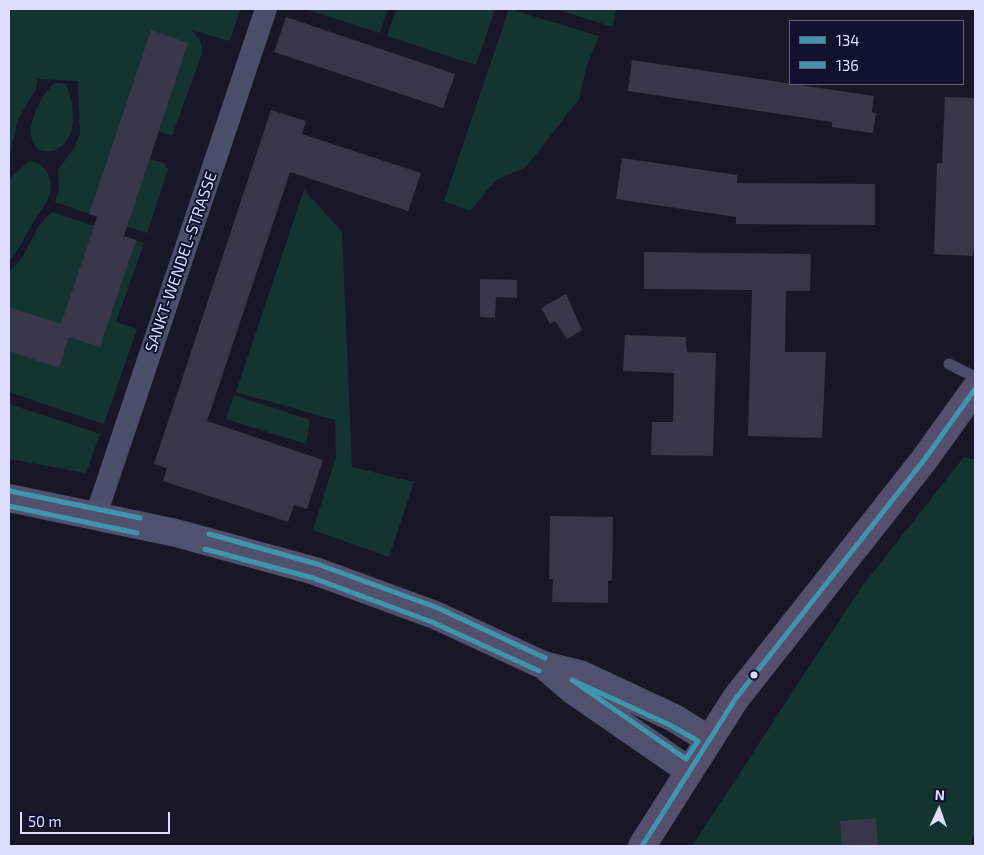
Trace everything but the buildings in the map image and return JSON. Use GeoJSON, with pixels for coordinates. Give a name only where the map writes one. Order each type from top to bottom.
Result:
{"type":"FeatureCollection","features":[{"type":"Feature","properties":{"kind":"main road"},"geometry":{"type":"LineString","coordinates":[[642,846],[688,770],[736,698],[929,453],[975,388]]}},
{"type":"Feature","properties":{"kind":"main road"},"geometry":{"type":"LineString","coordinates":[[9,498],[96,515],[248,551],[315,571],[434,615],[543,665],[580,674],[674,718],[708,739]]}},
{"type":"Feature","properties":{"kind":"main road"},"geometry":{"type":"LineString","coordinates":[[543,665],[572,690],[688,770]]}},
{"type":"Feature","properties":{"kind":"street","name":"SANKT-WENDEL-STRASSE"},"geometry":{"type":"LineString","coordinates":[[96,515],[266,9]]}},
{"type":"Feature","properties":{"kind":"lane"},"geometry":{"type":"LineString","coordinates":[[949,364],[975,377]]}},
{"type":"Feature","properties":{"kind":"green space"},"geometry":{"type":"Polygon","coordinates":[[[9,9],[240,9],[230,41],[192,30],[201,42],[202,53],[172,136],[159,131],[150,159],[164,163],[168,169],[147,233],[55,202],[59,191],[58,170],[74,148],[80,134],[78,81],[38,79],[36,89],[18,119],[9,160],[9,9]]]}},
{"type":"Feature","properties":{"kind":"green space"},"geometry":{"type":"Polygon","coordinates":[[[305,9],[388,9],[380,33],[305,9]]]}},
{"type":"Feature","properties":{"kind":"green space"},"geometry":{"type":"Polygon","coordinates":[[[396,9],[495,9],[476,65],[387,36],[396,9]]]}},
{"type":"Feature","properties":{"kind":"green space"},"geometry":{"type":"Polygon","coordinates":[[[509,9],[599,36],[587,65],[579,99],[526,167],[496,180],[470,211],[444,201],[509,9]]]}},
{"type":"Feature","properties":{"kind":"green space"},"geometry":{"type":"Polygon","coordinates":[[[555,9],[616,9],[613,27],[555,9]]]}},
{"type":"Feature","properties":{"kind":"green space"},"geometry":{"type":"Polygon","coordinates":[[[55,83],[66,84],[73,111],[71,132],[63,145],[53,151],[42,150],[34,143],[31,130],[39,103],[55,83]]]}},
{"type":"Feature","properties":{"kind":"green space"},"geometry":{"type":"Polygon","coordinates":[[[30,161],[42,166],[46,171],[51,183],[51,190],[46,203],[9,262],[9,179],[30,161]]]}},
{"type":"Feature","properties":{"kind":"green space"},"geometry":{"type":"Polygon","coordinates":[[[304,190],[342,232],[352,467],[414,482],[389,557],[313,530],[336,457],[335,420],[236,392],[304,190]]]}},
{"type":"Feature","properties":{"kind":"green space"},"geometry":{"type":"Polygon","coordinates":[[[52,212],[144,243],[116,322],[137,329],[104,424],[9,392],[9,271],[22,258],[40,225],[52,212]]]}},
{"type":"Feature","properties":{"kind":"green space"},"geometry":{"type":"Polygon","coordinates":[[[234,395],[310,420],[306,444],[226,419],[234,395]]]}},
{"type":"Feature","properties":{"kind":"green space"},"geometry":{"type":"Polygon","coordinates":[[[9,404],[100,434],[86,473],[9,459],[9,404]]]}},
{"type":"Feature","properties":{"kind":"green space"},"geometry":{"type":"Polygon","coordinates":[[[964,457],[975,460],[975,828],[971,846],[692,846],[860,589],[964,457]]]}},
{"type":"Feature","properties":{"kind":"transit line","name":"134"},"geometry":{"type":"LineString","coordinates":[[642,846],[736,698],[924,460],[975,389]]}},
{"type":"Feature","properties":{"kind":"transit line","name":"136"},"geometry":{"type":"LineString","coordinates":[[10,491],[140,518]]}},
{"type":"Feature","properties":{"kind":"transit line","name":"136"},"geometry":{"type":"LineString","coordinates":[[9,506],[137,533]]}},
{"type":"Feature","properties":{"kind":"transit line","name":"136"},"geometry":{"type":"LineString","coordinates":[[209,534],[317,564],[438,608],[545,658]]}},
{"type":"Feature","properties":{"kind":"transit line","name":"136"},"geometry":{"type":"LineString","coordinates":[[205,549],[313,578],[432,622],[539,671]]}},
{"type":"Feature","properties":{"kind":"transit line","name":"136"},"geometry":{"type":"LineString","coordinates":[[572,680],[670,725],[698,741],[686,759],[572,680]]}}]}
